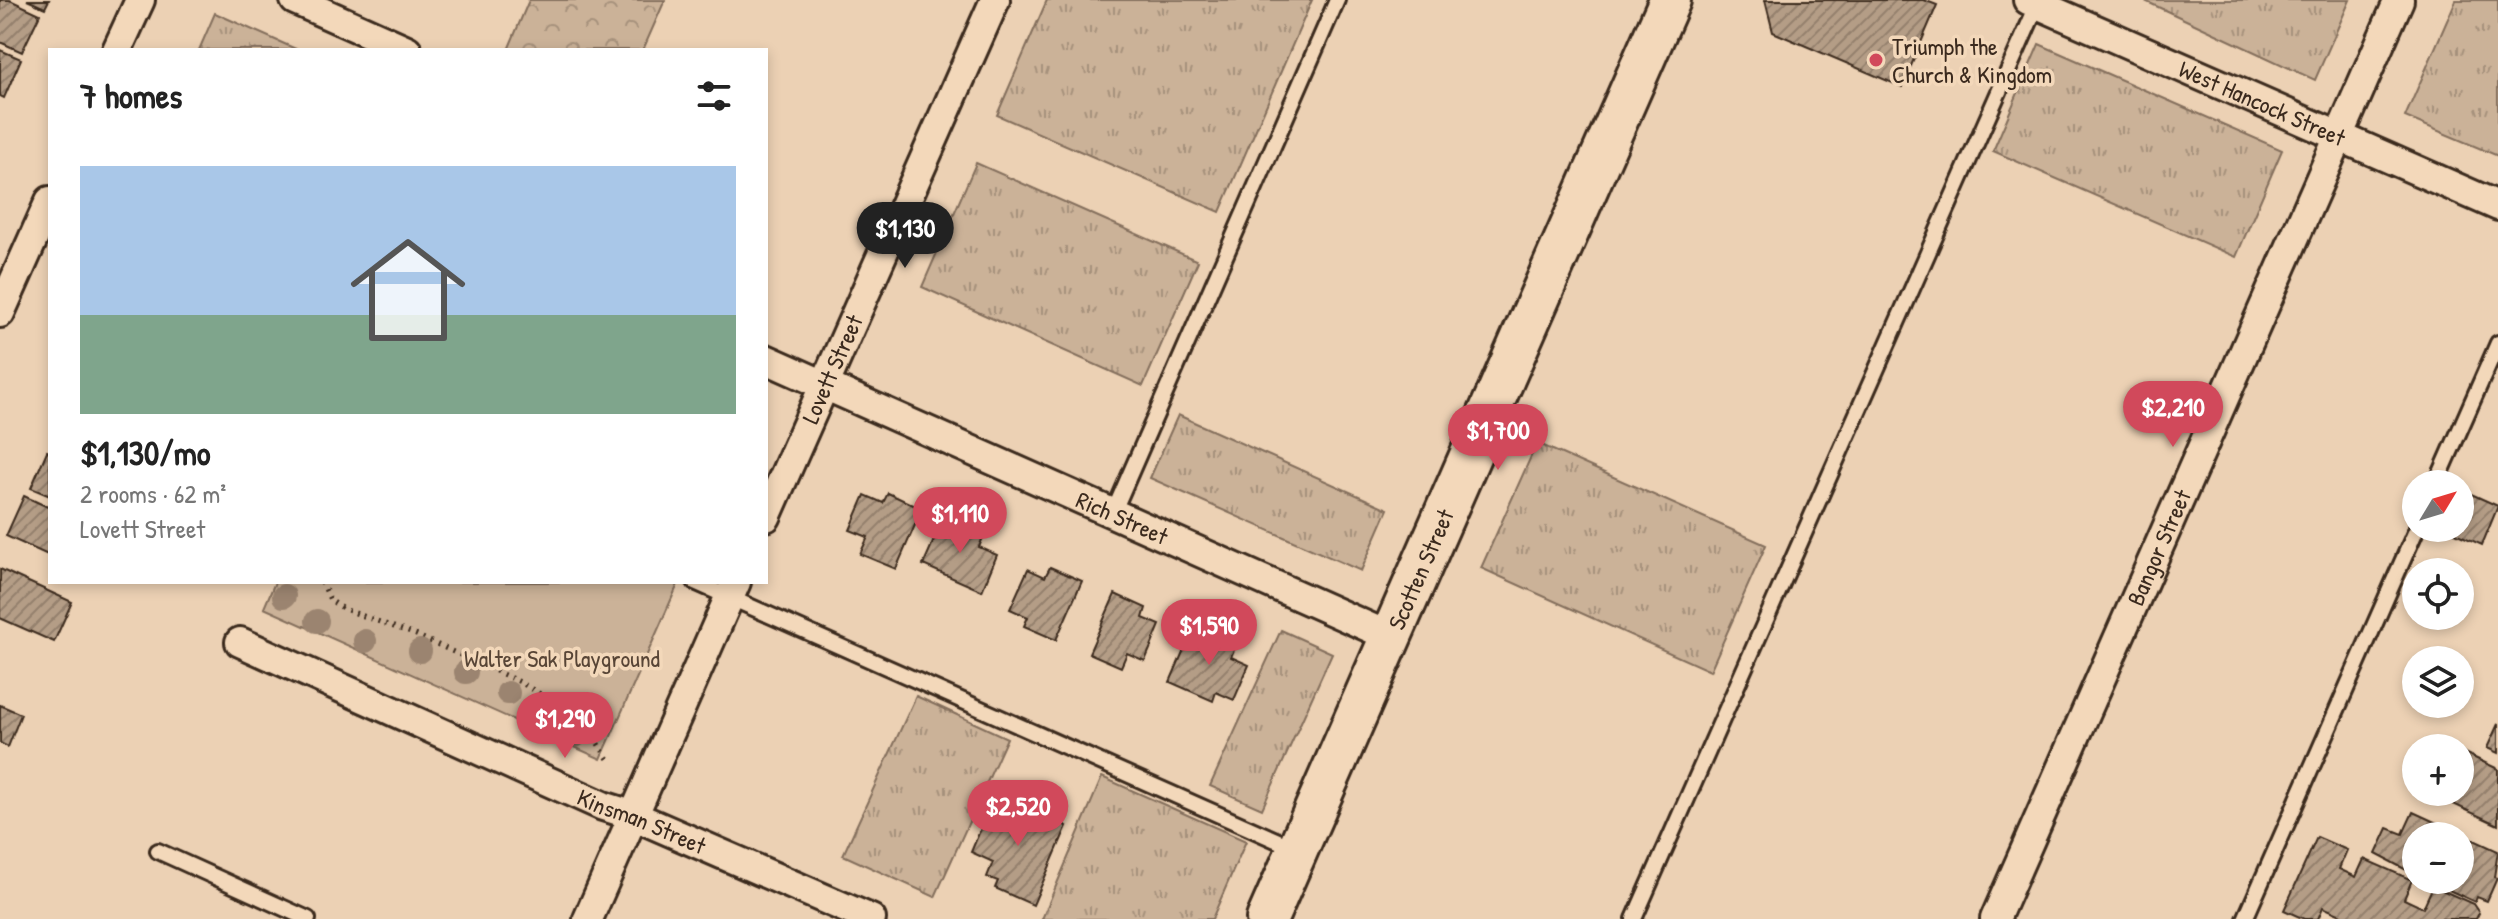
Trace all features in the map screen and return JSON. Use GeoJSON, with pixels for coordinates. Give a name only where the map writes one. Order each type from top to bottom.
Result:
{"type":"FeatureCollection","features":[{"type":"Feature","properties":{"kind":"street"},"geometry":{"type":"LineString","coordinates":[[118,48],[140,0]]}},
{"type":"Feature","properties":{"kind":"street"},"geometry":{"type":"LineString","coordinates":[[295,0],[403,48]]}},
{"type":"Feature","properties":{"kind":"street","name":"Lovett Street"},"geometry":{"type":"LineString","coordinates":[[768,513],[995,0]]}},
{"type":"Feature","properties":{"kind":"street","name":"Scotten Street"},"geometry":{"type":"LineString","coordinates":[[1267,919],[1670,0]]}},
{"type":"Feature","properties":{"kind":"street","name":"Bangor Street"},"geometry":{"type":"LineString","coordinates":[[1995,919],[2399,0]]}},
{"type":"Feature","properties":{"kind":"street","name":"West Hancock Street"},"geometry":{"type":"LineString","coordinates":[[2035,1],[2498,206]]}},
{"type":"Feature","properties":{"kind":"street"},"geometry":{"type":"LineString","coordinates":[[0,313],[48,205]]}},
{"type":"Feature","properties":{"kind":"street","name":"Rich Street"},"geometry":{"type":"LineString","coordinates":[[768,360],[1391,637]]}},
{"type":"Feature","properties":{"kind":"street"},"geometry":{"type":"LineString","coordinates":[[588,919],[733,589]]}},
{"type":"Feature","properties":{"kind":"street","name":"Kinsman Street"},"geometry":{"type":"LineString","coordinates":[[240,642],[603,806],[632,815],[871,919]]}},
{"type":"Feature","properties":{"kind":"lane"},"geometry":{"type":"LineString","coordinates":[[1113,513],[1337,0]]}},
{"type":"Feature","properties":{"kind":"lane"},"geometry":{"type":"LineString","coordinates":[[1634,919],[2035,1]]}},
{"type":"Feature","properties":{"kind":"lane"},"geometry":{"type":"LineString","coordinates":[[2442,470],[2498,343]]}},
{"type":"Feature","properties":{"kind":"lane"},"geometry":{"type":"LineString","coordinates":[[2245,919],[2411,542]]}},
{"type":"Feature","properties":{"kind":"lane"},"geometry":{"type":"LineString","coordinates":[[706,584],[733,589],[1298,849]]}},
{"type":"Feature","properties":{"kind":"lane"},"geometry":{"type":"LineString","coordinates":[[158,851],[308,919]]}},
{"type":"Feature","properties":{"kind":"path"},"geometry":{"type":"LineString","coordinates":[[323,584],[330,600],[344,609],[490,667],[574,714],[608,759]]}},
{"type":"Feature","properties":{"kind":"green space"},"geometry":{"type":"Polygon","coordinates":[[[529,0],[665,0],[644,48],[509,48],[529,0]]]}},
{"type":"Feature","properties":{"kind":"green space"},"geometry":{"type":"Polygon","coordinates":[[[1047,0],[1312,0],[1220,212],[997,115],[1047,0]]]}},
{"type":"Feature","properties":{"kind":"green space"},"geometry":{"type":"Polygon","coordinates":[[[2143,0],[2350,0],[2315,80],[2143,0]]]}},
{"type":"Feature","properties":{"kind":"green space"},"geometry":{"type":"Polygon","coordinates":[[[2456,0],[2498,0],[2498,156],[2405,117],[2456,0]]]}},
{"type":"Feature","properties":{"kind":"green space"},"geometry":{"type":"Polygon","coordinates":[[[215,13],[294,48],[200,48],[215,13]]]}},
{"type":"Feature","properties":{"kind":"green space"},"geometry":{"type":"Polygon","coordinates":[[[2039,44],[2282,150],[2236,257],[1993,151],[2039,44]]]}},
{"type":"Feature","properties":{"kind":"green space"},"geometry":{"type":"Polygon","coordinates":[[[976,163],[1198,261],[1143,386],[922,287],[976,163]]]}},
{"type":"Feature","properties":{"kind":"green space"},"geometry":{"type":"Polygon","coordinates":[[[1178,415],[1388,509],[1361,571],[1150,478],[1178,415]]]}},
{"type":"Feature","properties":{"kind":"green space"},"geometry":{"type":"Polygon","coordinates":[[[1537,443],[1766,545],[1710,671],[1481,568],[1537,443]]]}},
{"type":"Feature","properties":{"kind":"green space","name":"Walter Sak Playground"},"geometry":{"type":"Polygon","coordinates":[[[274,584],[678,584],[601,759],[264,608],[274,584]]]}},
{"type":"Feature","properties":{"kind":"green space"},"geometry":{"type":"Polygon","coordinates":[[[1281,630],[1332,653],[1262,809],[1210,786],[1281,630]]]}},
{"type":"Feature","properties":{"kind":"green space"},"geometry":{"type":"Polygon","coordinates":[[[916,696],[1007,738],[935,897],[843,855],[916,696]]]}},
{"type":"Feature","properties":{"kind":"green space"},"geometry":{"type":"Polygon","coordinates":[[[1102,777],[1246,841],[1212,919],[1042,919],[1102,777]]]}},
{"type":"Feature","properties":{"kind":"building"},"geometry":{"type":"Polygon","coordinates":[[[0,0],[10,0],[40,14],[22,52],[0,42],[0,0]]]}},
{"type":"Feature","properties":{"kind":"building"},"geometry":{"type":"Polygon","coordinates":[[[27,0],[49,0],[45,8],[27,0]]]}},
{"type":"Feature","properties":{"kind":"building","name":"Triumph the Church & Kingdom"},"geometry":{"type":"Polygon","coordinates":[[[1765,0],[1924,0],[1937,5],[1902,87],[1773,32],[1765,0]]]}},
{"type":"Feature","properties":{"kind":"building"},"geometry":{"type":"Polygon","coordinates":[[[0,50],[21,59],[4,98],[0,96],[0,50]]]}},
{"type":"Feature","properties":{"kind":"building"},"geometry":{"type":"Polygon","coordinates":[[[47,451],[48,451],[48,495],[31,488],[47,451]]]}},
{"type":"Feature","properties":{"kind":"building"},"geometry":{"type":"Polygon","coordinates":[[[888,493],[922,509],[896,569],[860,554],[868,537],[850,530],[865,495],[883,503],[888,493]]]}},
{"type":"Feature","properties":{"kind":"building"},"geometry":{"type":"Polygon","coordinates":[[[2474,495],[2498,506],[2482,545],[2474,541],[2474,495]]]}},
{"type":"Feature","properties":{"kind":"building"},"geometry":{"type":"Polygon","coordinates":[[[24,496],[48,507],[48,555],[6,536],[24,496]]]}},
{"type":"Feature","properties":{"kind":"building"},"geometry":{"type":"Polygon","coordinates":[[[944,517],[984,535],[979,547],[997,555],[982,591],[923,565],[944,517]]]}},
{"type":"Feature","properties":{"kind":"building"},"geometry":{"type":"Polygon","coordinates":[[[1050,567],[1082,581],[1056,640],[1024,626],[1028,617],[1010,609],[1028,569],[1045,577],[1050,567]]]}},
{"type":"Feature","properties":{"kind":"building"},"geometry":{"type":"Polygon","coordinates":[[[0,569],[72,602],[54,642],[0,618],[0,569]]]}},
{"type":"Feature","properties":{"kind":"building"},"geometry":{"type":"Polygon","coordinates":[[[1115,594],[1146,608],[1143,618],[1160,625],[1145,661],[1127,653],[1121,667],[1089,653],[1115,594]]]}},
{"type":"Feature","properties":{"kind":"building"},"geometry":{"type":"Polygon","coordinates":[[[1194,626],[1236,645],[1231,657],[1249,665],[1234,700],[1216,692],[1213,701],[1170,682],[1194,626]]]}},
{"type":"Feature","properties":{"kind":"building"},"geometry":{"type":"Polygon","coordinates":[[[0,705],[21,714],[8,747],[0,743],[0,705]]]}},
{"type":"Feature","properties":{"kind":"building"},"geometry":{"type":"Polygon","coordinates":[[[2498,724],[2498,753],[2487,748],[2498,724]]]}},
{"type":"Feature","properties":{"kind":"building"},"geometry":{"type":"Polygon","coordinates":[[[2474,758],[2498,769],[2498,825],[2458,806],[2474,806],[2474,758]]]}},
{"type":"Feature","properties":{"kind":"building"},"geometry":{"type":"Polygon","coordinates":[[[995,795],[1067,826],[1033,905],[995,888],[998,881],[987,877],[993,862],[971,852],[995,795]]]}},
{"type":"Feature","properties":{"kind":"building"},"geometry":{"type":"Polygon","coordinates":[[[2413,812],[2435,822],[2408,822],[2413,812]]]}},
{"type":"Feature","properties":{"kind":"building"},"geometry":{"type":"Polygon","coordinates":[[[2388,828],[2402,834],[2402,868],[2376,854],[2388,828]]]}},
{"type":"Feature","properties":{"kind":"building"},"geometry":{"type":"Polygon","coordinates":[[[2317,837],[2347,850],[2339,869],[2356,877],[2364,859],[2402,876],[2402,894],[2406,894],[2404,899],[2423,908],[2429,894],[2451,894],[2473,904],[2479,913],[2476,919],[2339,919],[2341,915],[2323,907],[2318,919],[2304,919],[2284,910],[2317,837]]]}},
{"type":"Feature","properties":{"kind":"building"},"geometry":{"type":"Polygon","coordinates":[[[2474,840],[2498,851],[2494,877],[2497,878],[2487,901],[2477,897],[2475,902],[2458,894],[2474,894],[2474,840]]]}},
{"type":"Feature","properties":{"kind":"place","name":"Triumph the Church & Kingdom"},"geometry":{"type":"Point","coordinates":[1876,60]}}]}
